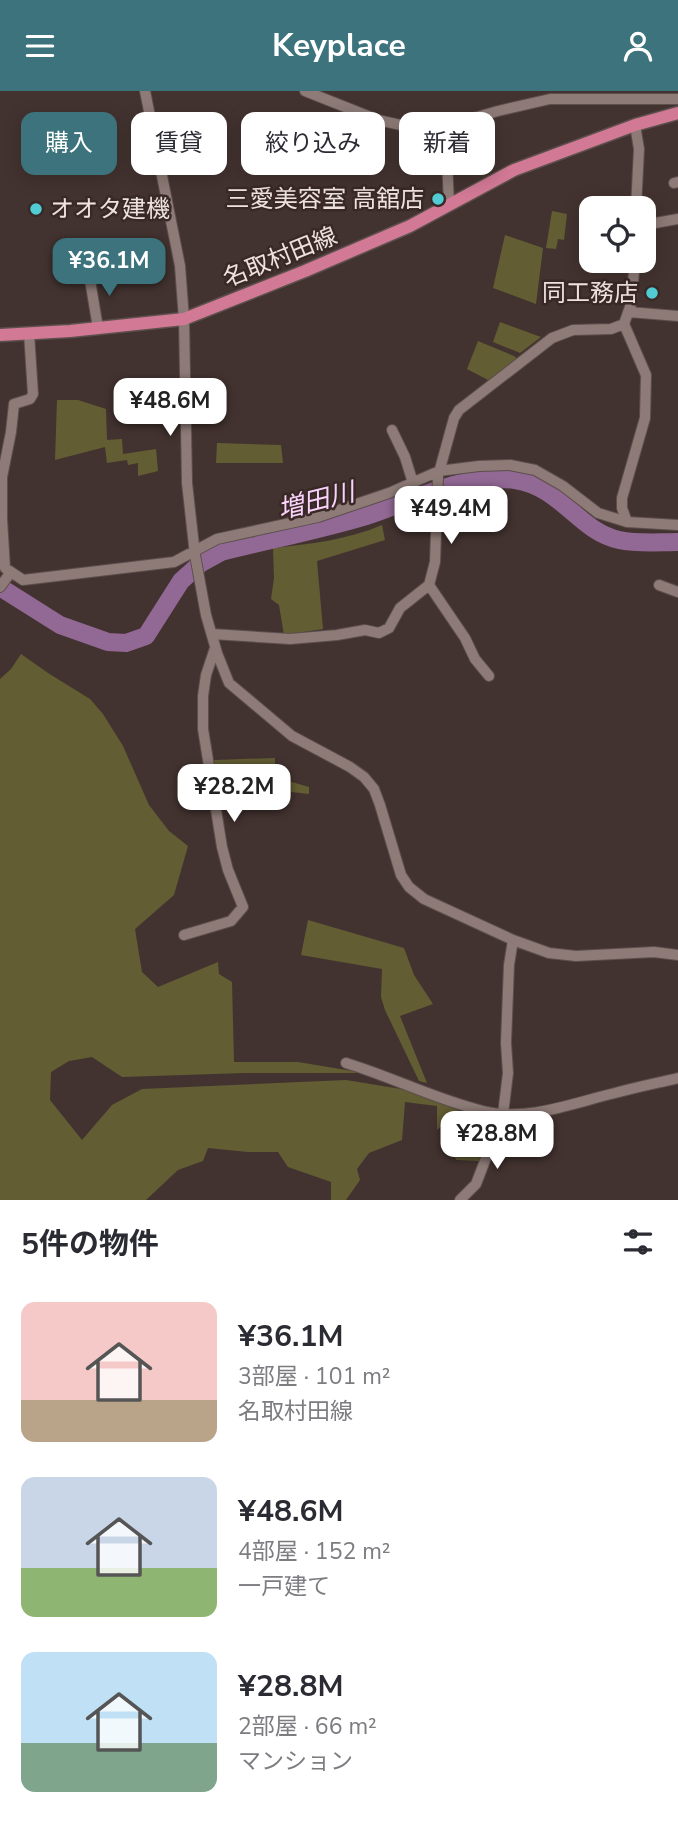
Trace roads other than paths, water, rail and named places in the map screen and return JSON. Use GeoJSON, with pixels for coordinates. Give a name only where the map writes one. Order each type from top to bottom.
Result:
{"type":"FeatureCollection","features":[{"type":"Feature","properties":{"kind":"main road","name":"名取村田線"},"geometry":{"type":"LineString","coordinates":[[0,335],[184,319],[410,226],[514,170],[635,125],[678,113]]}},
{"type":"Feature","properties":{"kind":"street"},"geometry":{"type":"LineString","coordinates":[[145,91],[180,266],[184,319],[186,457],[199,581],[215,648],[229,683],[292,736],[350,767],[369,783],[380,805],[401,875],[409,887],[424,899],[513,940],[549,953],[576,956],[653,952],[678,955]]}},
{"type":"Feature","properties":{"kind":"street"},"geometry":{"type":"LineString","coordinates":[[305,91],[317,93],[378,120],[399,125]]}},
{"type":"Feature","properties":{"kind":"street"},"geometry":{"type":"LineString","coordinates":[[495,112],[550,99],[677,96]]}},
{"type":"Feature","properties":{"kind":"street"},"geometry":{"type":"LineString","coordinates":[[635,125],[639,149],[637,196]]}},
{"type":"Feature","properties":{"kind":"street"},"geometry":{"type":"LineString","coordinates":[[448,175],[449,205]]}},
{"type":"Feature","properties":{"kind":"street"},"geometry":{"type":"LineString","coordinates":[[656,223],[678,219]]}},
{"type":"Feature","properties":{"kind":"street"},"geometry":{"type":"LineString","coordinates":[[627,522],[622,498],[645,418],[646,375],[624,324],[629,312],[634,273]]}},
{"type":"Feature","properties":{"kind":"street"},"geometry":{"type":"LineString","coordinates":[[89,274],[98,328]]}},
{"type":"Feature","properties":{"kind":"street"},"geometry":{"type":"LineString","coordinates":[[629,312],[678,316]]}},
{"type":"Feature","properties":{"kind":"street"},"geometry":{"type":"LineString","coordinates":[[212,634],[290,639],[365,630],[379,633],[389,628],[400,608],[429,585],[435,562],[438,473],[454,418],[466,403],[552,338],[573,330],[611,329],[624,324]]}},
{"type":"Feature","properties":{"kind":"street"},"geometry":{"type":"LineString","coordinates":[[0,587],[6,570],[2,477],[14,404],[30,399],[33,394],[29,333]]}},
{"type":"Feature","properties":{"kind":"street"},"geometry":{"type":"LineString","coordinates":[[392,430],[405,457],[413,483]]}},
{"type":"Feature","properties":{"kind":"street"},"geometry":{"type":"LineString","coordinates":[[6,570],[23,580],[174,562],[217,539],[318,517],[438,473],[488,465],[527,468],[548,476],[598,513],[627,522],[678,525]]}},
{"type":"Feature","properties":{"kind":"street"},"geometry":{"type":"LineString","coordinates":[[429,585],[466,640],[475,659],[489,676]]}},
{"type":"Feature","properties":{"kind":"street"},"geometry":{"type":"LineString","coordinates":[[659,585],[678,592]]}},
{"type":"Feature","properties":{"kind":"street"},"geometry":{"type":"LineString","coordinates":[[184,936],[231,921],[243,907],[222,847],[203,729],[206,675],[215,648]]}},
{"type":"Feature","properties":{"kind":"street"},"geometry":{"type":"LineString","coordinates":[[460,1200],[476,1184],[503,1114],[508,1073],[506,1042],[509,965],[513,940]]}},
{"type":"Feature","properties":{"kind":"street"},"geometry":{"type":"LineString","coordinates":[[346,1063],[463,1105],[503,1114],[535,1112],[571,1105],[678,1078]]}},
{"type":"Feature","properties":{"kind":"waterway","name":"増田川"},"geometry":{"type":"LineString","coordinates":[[0,587],[60,625],[108,642],[126,643],[146,636],[181,581],[201,563],[221,552],[366,516],[439,489],[476,480],[515,480],[531,484],[558,500],[592,528],[619,540],[678,542]]}},
{"type":"Feature","properties":{"kind":"place","name":"三愛美容室 高舘店"},"geometry":{"type":"Point","coordinates":[438,199]}},
{"type":"Feature","properties":{"kind":"place","name":"オオタ建機"},"geometry":{"type":"Point","coordinates":[36,209]}},
{"type":"Feature","properties":{"kind":"place","name":"同工務店"},"geometry":{"type":"Point","coordinates":[652,293]}}]}
